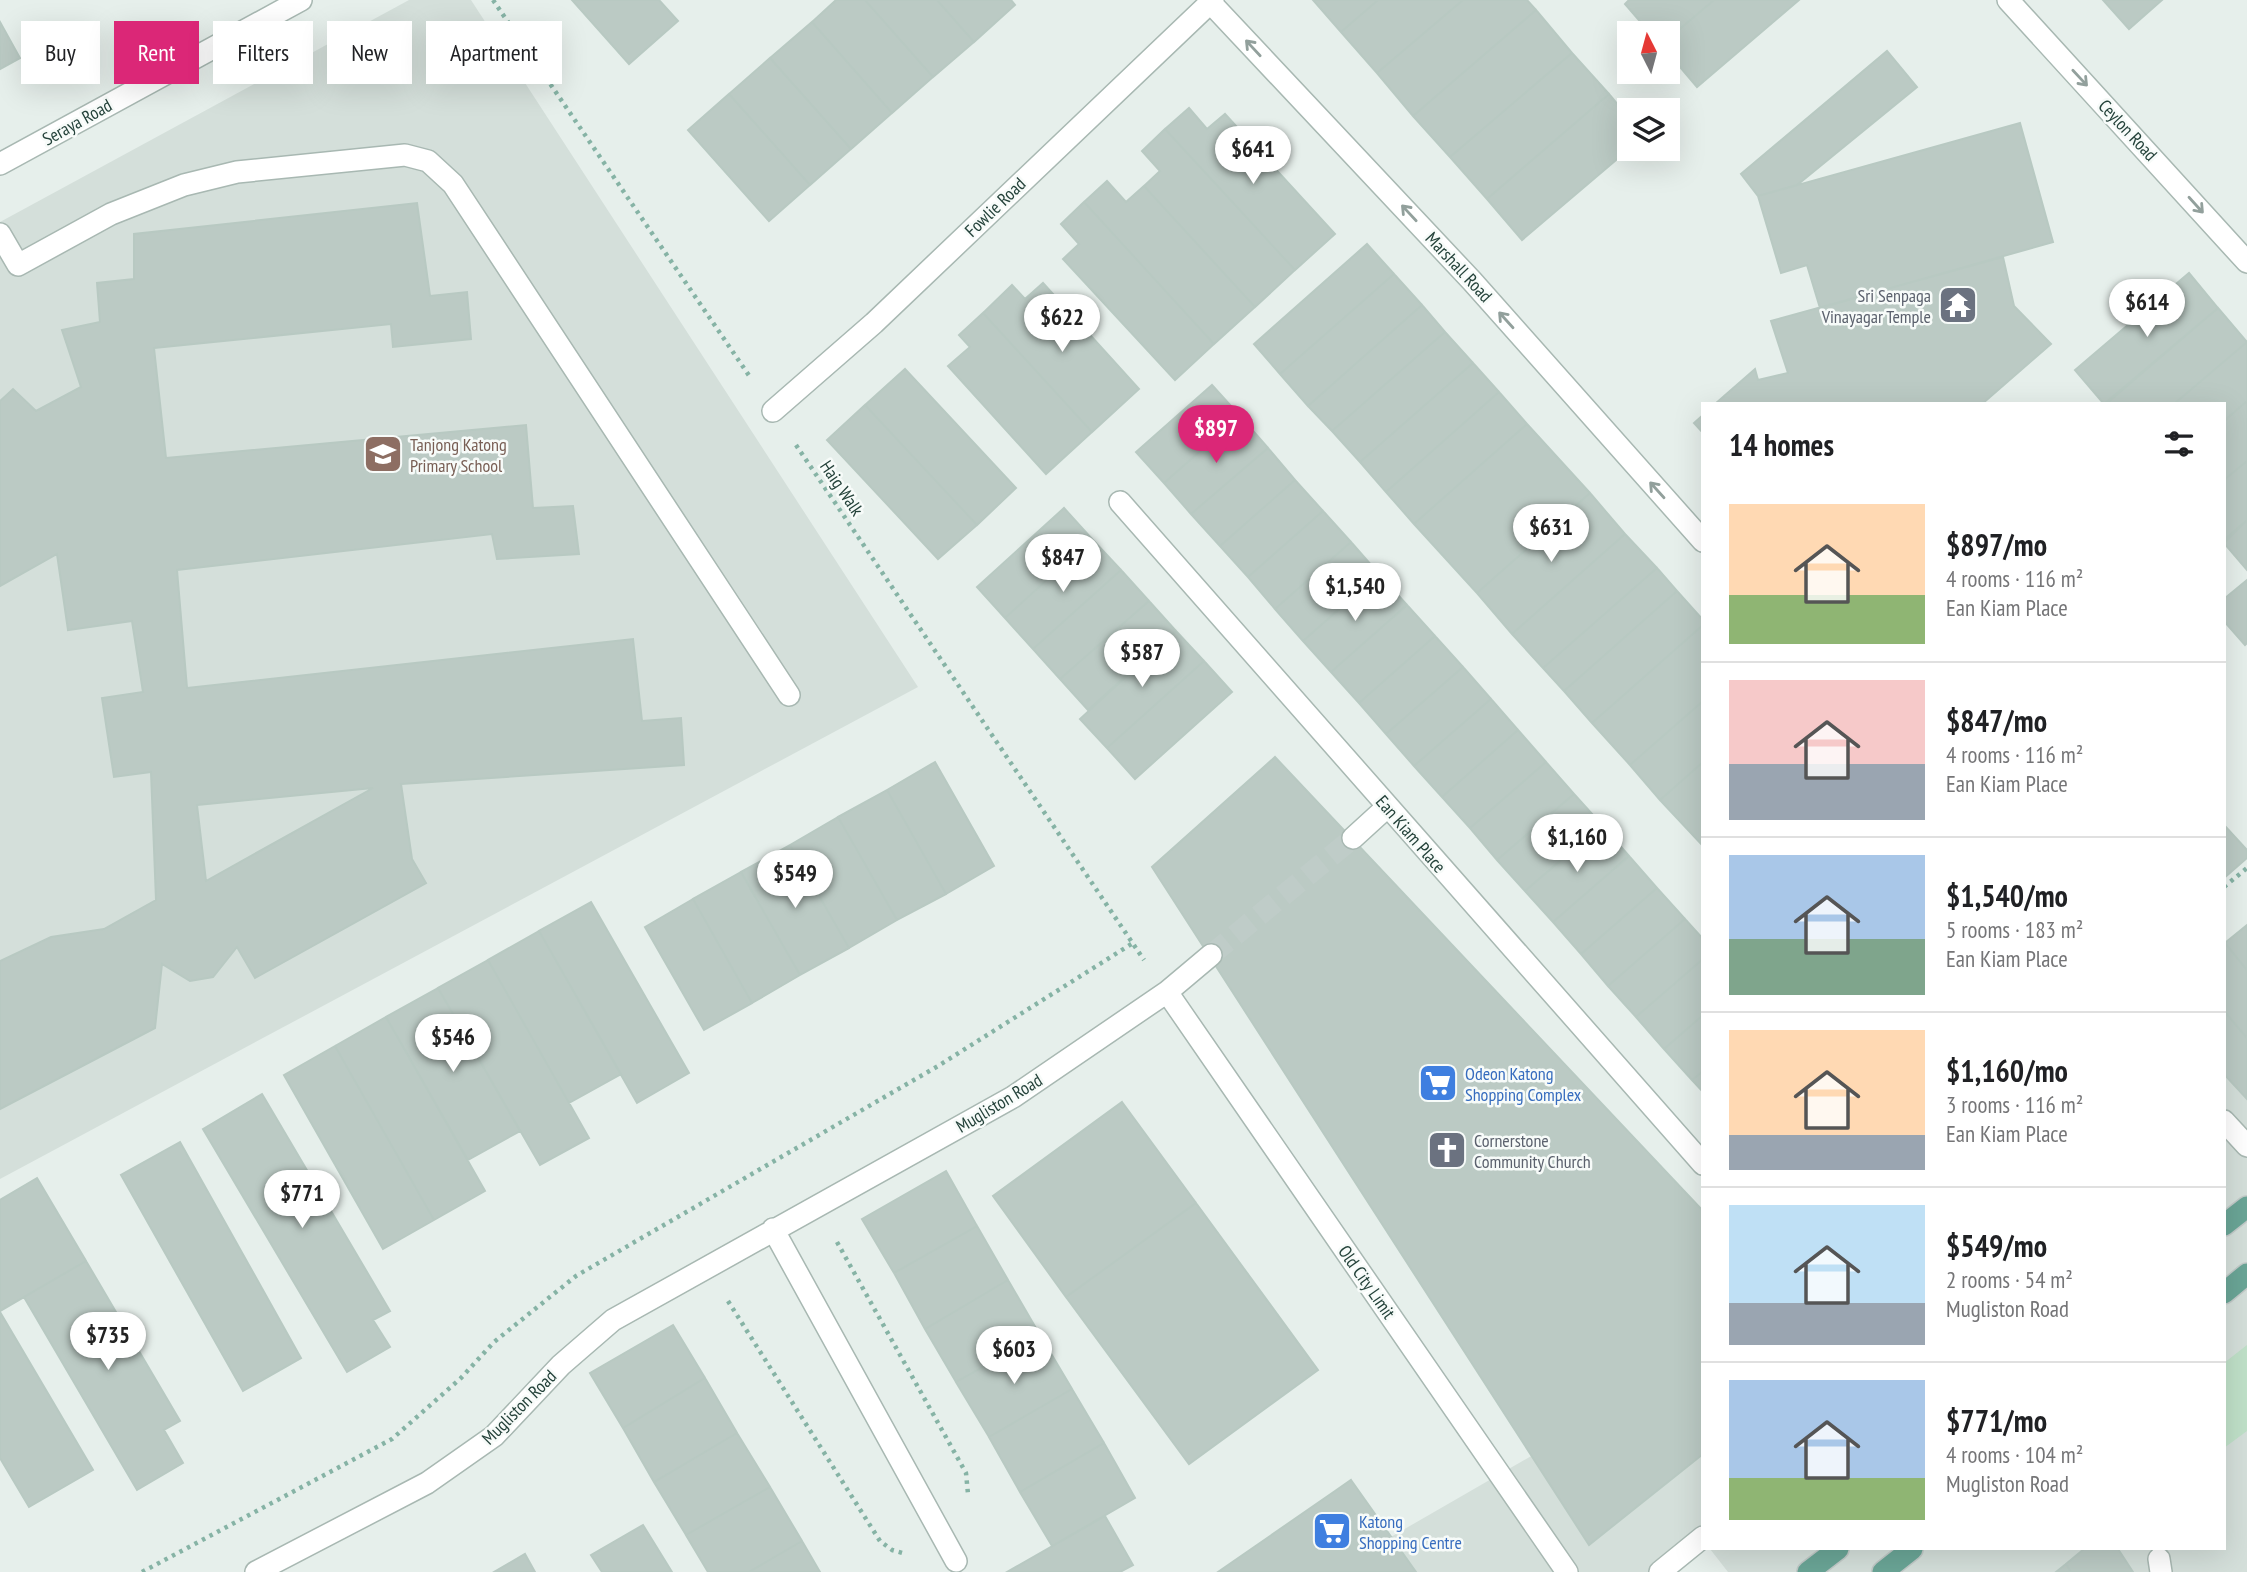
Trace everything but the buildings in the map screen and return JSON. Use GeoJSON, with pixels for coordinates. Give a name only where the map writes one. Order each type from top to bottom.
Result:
{"type":"FeatureCollection","features":[{"type":"Feature","properties":{"kind":"main road"},"geometry":{"type":"LineString","coordinates":[[2226,1223],[2247,1207]]}},
{"type":"Feature","properties":{"kind":"main road"},"geometry":{"type":"LineString","coordinates":[[2226,1291],[2247,1274]]}},
{"type":"Feature","properties":{"kind":"main road"},"geometry":{"type":"LineString","coordinates":[[1808,1572],[1837,1550]]}},
{"type":"Feature","properties":{"kind":"main road"},"geometry":{"type":"LineString","coordinates":[[1883,1572],[1911,1550]]}},
{"type":"Feature","properties":{"kind":"street","name":"Seraya Road"},"geometry":{"type":"LineString","coordinates":[[0,164],[302,0]]}},
{"type":"Feature","properties":{"kind":"street","name":"Ceylon Road"},"geometry":{"type":"LineString","coordinates":[[2008,0],[2247,262]]}},
{"type":"Feature","properties":{"kind":"street","name":"Fowlie Road"},"geometry":{"type":"LineString","coordinates":[[772,411],[874,323],[1210,1]]}},
{"type":"Feature","properties":{"kind":"street","name":"Marshall Road"},"geometry":{"type":"LineString","coordinates":[[1210,1],[1472,282],[1701,539]]}},
{"type":"Feature","properties":{"kind":"street"},"geometry":{"type":"LineString","coordinates":[[0,234],[9,270],[111,214],[184,185],[237,172],[338,160],[405,156],[428,161],[443,171],[453,184],[789,695]]}},
{"type":"Feature","properties":{"kind":"street","name":"Ean Kiam Place"},"geometry":{"type":"LineString","coordinates":[[1120,502],[1701,1162]]}},
{"type":"Feature","properties":{"kind":"street"},"geometry":{"type":"LineString","coordinates":[[1353,838],[1387,807]]}},
{"type":"Feature","properties":{"kind":"street","name":"Mugliston Road"},"geometry":{"type":"LineString","coordinates":[[256,1572],[427,1483],[494,1436],[561,1365],[613,1320],[1013,1097],[1167,992],[1211,956]]}},
{"type":"Feature","properties":{"kind":"street","name":"Old City Limit"},"geometry":{"type":"LineString","coordinates":[[1167,992],[1567,1572]]}},
{"type":"Feature","properties":{"kind":"street"},"geometry":{"type":"LineString","coordinates":[[2226,1123],[2247,1146]]}},
{"type":"Feature","properties":{"kind":"street"},"geometry":{"type":"LineString","coordinates":[[773,1229],[953,1556]]}},
{"type":"Feature","properties":{"kind":"street"},"geometry":{"type":"LineString","coordinates":[[1660,1572],[1701,1539]]}},
{"type":"Feature","properties":{"kind":"path","name":"Haig Walk"},"geometry":{"type":"LineString","coordinates":[[493,0],[1167,992]]}},
{"type":"Feature","properties":{"kind":"path"},"geometry":{"type":"LineString","coordinates":[[2226,885],[2247,868]]}},
{"type":"Feature","properties":{"kind":"path"},"geometry":{"type":"LineString","coordinates":[[723,1292],[880,1541],[892,1550],[909,1554],[953,1556],[969,1503],[966,1473],[831,1232]]}},
{"type":"Feature","properties":{"kind":"shaded area","name":"Tanjong Katong Primary School"},"geometry":{"type":"Polygon","coordinates":[[[409,0],[471,0],[485,21],[426,21],[426,84],[526,84],[918,687],[0,1179],[0,222],[254,84],[313,84],[313,52],[327,45],[327,84],[412,84],[412,21],[370,21],[409,0]]]}},
{"type":"Feature","properties":{"kind":"shaded area"},"geometry":{"type":"Polygon","coordinates":[[[2247,930],[2247,1572],[1728,1572],[1711,1550],[2226,1550],[2226,947],[2247,930]]]}},
{"type":"Feature","properties":{"kind":"shaded area"},"geometry":{"type":"Polygon","coordinates":[[[1701,1358],[1701,1540],[1653,1572],[1330,1572],[1701,1358]]]}},
{"type":"Feature","properties":{"kind":"green space"},"geometry":{"type":"Polygon","coordinates":[[[2247,1345],[2247,1431],[2226,1447],[2226,1361],[2247,1345]]]}},
{"type":"Feature","properties":{"kind":"tunnel"},"geometry":{"type":"LineString","coordinates":[[1211,955],[1353,838]]}},
{"type":"Feature","properties":{"kind":"place","name":"Sri Senpaga Vinayagar Temple"},"geometry":{"type":"Point","coordinates":[1958,305]}},
{"type":"Feature","properties":{"kind":"place","name":"Tanjong Katong Primary School"},"geometry":{"type":"Point","coordinates":[383,454]}},
{"type":"Feature","properties":{"kind":"place","name":"Odeon Katong Shopping Complex"},"geometry":{"type":"Point","coordinates":[1438,1083]}},
{"type":"Feature","properties":{"kind":"place","name":"Cornerstone Community Church"},"geometry":{"type":"Point","coordinates":[1447,1150]}},
{"type":"Feature","properties":{"kind":"place","name":"Katong Shopping Centre"},"geometry":{"type":"Point","coordinates":[1332,1531]}}]}
